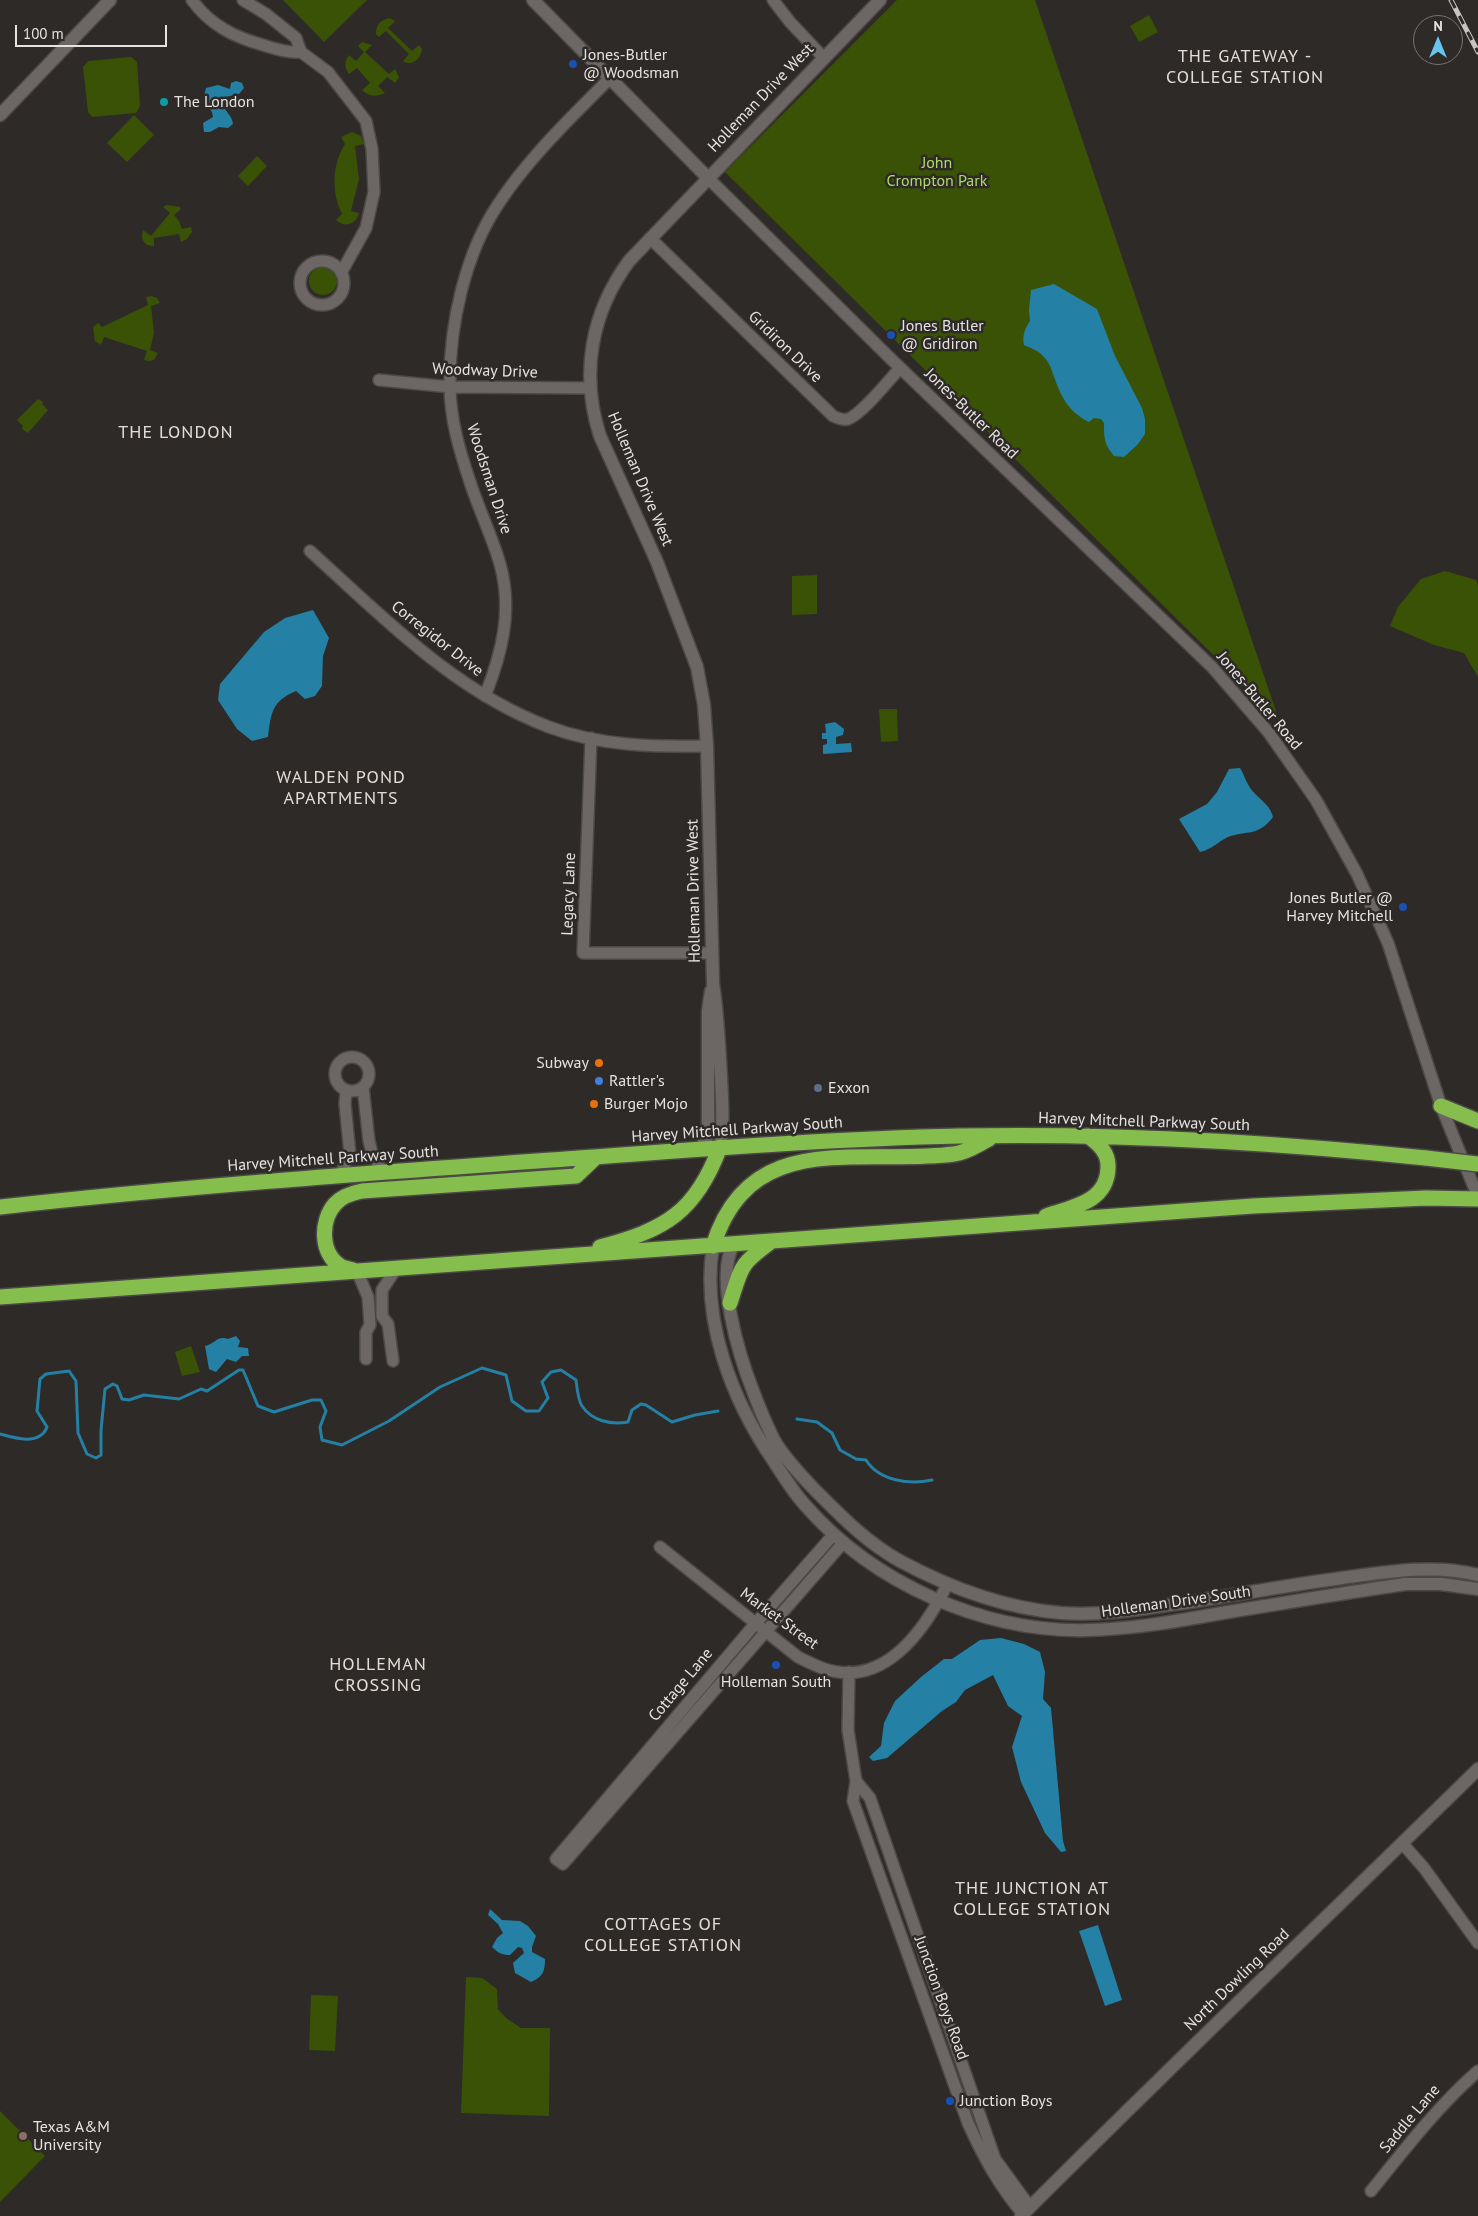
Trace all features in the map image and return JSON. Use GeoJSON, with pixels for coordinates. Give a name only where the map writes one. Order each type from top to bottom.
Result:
{"type":"FeatureCollection","features":[{"type":"Feature","properties":{"kind":"highway"},"geometry":{"type":"LineString","coordinates":[[1441,1106],[1478,1121]]}},
{"type":"Feature","properties":{"kind":"highway"},"geometry":{"type":"LineString","coordinates":[[713,1246],[722,1221],[732,1204],[746,1187],[762,1176],[790,1163],[956,1154],[995,1136]]}},
{"type":"Feature","properties":{"kind":"highway"},"geometry":{"type":"LineString","coordinates":[[1026,1223],[1086,1202],[1096,1197],[1104,1188],[1108,1175],[1107,1158],[1099,1143],[1088,1136]]}},
{"type":"Feature","properties":{"kind":"highway","name":"Harvey Mitchell Parkway South"},"geometry":{"type":"LineString","coordinates":[[0,1207],[340,1175],[701,1148],[867,1139],[1088,1136],[1219,1141],[1478,1164]]}},
{"type":"Feature","properties":{"kind":"highway"},"geometry":{"type":"LineString","coordinates":[[565,1256],[628,1240],[660,1227],[695,1197],[712,1168],[720,1147]]}},
{"type":"Feature","properties":{"kind":"highway"},"geometry":{"type":"LineString","coordinates":[[357,1271],[341,1266],[331,1256],[325,1241],[326,1216],[335,1203],[349,1194],[362,1191],[576,1176],[596,1157]]}},
{"type":"Feature","properties":{"kind":"highway"},"geometry":{"type":"LineString","coordinates":[[0,1297],[1253,1206],[1426,1198],[1478,1198]]}},
{"type":"Feature","properties":{"kind":"highway"},"geometry":{"type":"LineString","coordinates":[[730,1303],[741,1268],[746,1260],[773,1241]]}},
{"type":"Feature","properties":{"kind":"street"},"geometry":{"type":"LineString","coordinates":[[0,115],[110,0]]}},
{"type":"Feature","properties":{"kind":"street"},"geometry":{"type":"LineString","coordinates":[[192,0],[202,14],[238,38],[291,53],[301,52]]}},
{"type":"Feature","properties":{"kind":"street"},"geometry":{"type":"LineString","coordinates":[[243,0],[266,14],[296,38],[301,52],[328,72],[366,121],[372,149],[374,192],[366,228],[341,273]]}},
{"type":"Feature","properties":{"kind":"street","name":"Jones-Butler Road"},"geometry":{"type":"LineString","coordinates":[[533,0],[707,177],[900,368],[1212,667],[1269,733],[1316,800],[1357,874],[1388,943],[1441,1106],[1478,1198]]}},
{"type":"Feature","properties":{"kind":"street"},"geometry":{"type":"LineString","coordinates":[[773,0],[790,22],[823,57]]}},
{"type":"Feature","properties":{"kind":"street","name":"Holleman Drive West"},"geometry":{"type":"LineString","coordinates":[[720,1147],[722,1121],[720,1045],[718,1012],[713,984],[707,746],[704,705],[692,651],[658,562],[600,436],[594,416],[590,388],[591,349],[602,306],[619,274],[629,260],[707,177],[880,0]]}},
{"type":"Feature","properties":{"kind":"street","name":"Woodsman Drive"},"geometry":{"type":"LineString","coordinates":[[485,696],[497,665],[506,618],[504,580],[500,562],[461,454],[450,387],[451,354],[466,272],[498,205],[539,150],[610,78]]}},
{"type":"Feature","properties":{"kind":"street","name":"Gridiron Drive"},"geometry":{"type":"LineString","coordinates":[[650,238],[833,416],[847,419],[858,413],[900,368]]}},
{"type":"Feature","properties":{"kind":"street","name":"Woodway Drive"},"geometry":{"type":"LineString","coordinates":[[380,380],[450,387],[590,388]]}},
{"type":"Feature","properties":{"kind":"street","name":"Corregidor Drive"},"geometry":{"type":"LineString","coordinates":[[310,551],[440,666],[485,696],[550,728],[590,738],[656,746],[707,746]]}},
{"type":"Feature","properties":{"kind":"street","name":"Legacy Lane"},"geometry":{"type":"LineString","coordinates":[[590,738],[583,953],[712,953]]}},
{"type":"Feature","properties":{"kind":"street","name":"Holleman Drive West"},"geometry":{"type":"LineString","coordinates":[[701,1148],[707,1136],[708,1012],[713,984]]}},
{"type":"Feature","properties":{"kind":"street"},"geometry":{"type":"LineString","coordinates":[[363,1087],[355,1091],[346,1090],[339,1085],[335,1077],[336,1068],[341,1061],[350,1057],[358,1058],[366,1063],[369,1075],[363,1087],[369,1141],[372,1153],[383,1172]]}},
{"type":"Feature","properties":{"kind":"street"},"geometry":{"type":"LineString","coordinates":[[340,1175],[350,1154],[345,1104],[346,1090]]}},
{"type":"Feature","properties":{"kind":"street","name":"Holleman Drive South"},"geometry":{"type":"LineString","coordinates":[[734,1244],[727,1262],[730,1303],[743,1364],[775,1442],[797,1471],[842,1518],[867,1540],[888,1554],[947,1585],[990,1600],[1027,1608],[1062,1613],[1109,1613],[1165,1606],[1295,1584],[1406,1571],[1442,1570],[1478,1575]]}},
{"type":"Feature","properties":{"kind":"street","name":"Holleman Drive South"},"geometry":{"type":"LineString","coordinates":[[713,1246],[710,1263],[713,1307],[719,1340],[734,1388],[762,1443],[804,1504],[838,1538],[895,1580],[939,1600],[975,1614],[998,1620],[1044,1628],[1088,1630],[1153,1626],[1405,1584],[1441,1584],[1478,1589]]}},
{"type":"Feature","properties":{"kind":"street"},"geometry":{"type":"LineString","coordinates":[[393,1361],[388,1324],[382,1316],[382,1290],[396,1269]]}},
{"type":"Feature","properties":{"kind":"street"},"geometry":{"type":"LineString","coordinates":[[357,1271],[368,1297],[370,1325],[366,1332],[366,1358]]}},
{"type":"Feature","properties":{"kind":"street","name":"Cottage Lane"},"geometry":{"type":"LineString","coordinates":[[838,1538],[765,1632],[560,1861],[755,1624],[838,1538]]}},
{"type":"Feature","properties":{"kind":"street","name":"Market Street"},"geometry":{"type":"LineString","coordinates":[[660,1547],[798,1657],[824,1669],[849,1672],[870,1669],[888,1661],[907,1645],[925,1623],[947,1585]]}},
{"type":"Feature","properties":{"kind":"street"},"geometry":{"type":"LineString","coordinates":[[722,1663],[731,1671]]}},
{"type":"Feature","properties":{"kind":"street","name":"Junction Boys Road"},"geometry":{"type":"LineString","coordinates":[[849,1672],[848,1730],[856,1781],[853,1800],[968,2123],[986,2164],[1003,2190],[1025,2212]]}},
{"type":"Feature","properties":{"kind":"street","name":"North Dowling Road"},"geometry":{"type":"LineString","coordinates":[[1025,2212],[1258,1982],[1478,1769]]}},
{"type":"Feature","properties":{"kind":"street","name":"Junction Boys Road"},"geometry":{"type":"LineString","coordinates":[[856,1781],[870,1798],[996,2159],[1025,2212]]}},
{"type":"Feature","properties":{"kind":"street"},"geometry":{"type":"LineString","coordinates":[[1402,1843],[1424,1868],[1478,1942]]}},
{"type":"Feature","properties":{"kind":"street","name":"Saddle Lane"},"geometry":{"type":"LineString","coordinates":[[1371,2191],[1436,2111],[1478,2071]]}},
{"type":"Feature","properties":{"kind":"green space"},"geometry":{"type":"Polygon","coordinates":[[[283,0],[367,0],[324,42],[283,0]]]}},
{"type":"Feature","properties":{"kind":"green space","name":"John Crompton Park"},"geometry":{"type":"Polygon","coordinates":[[[897,0],[1035,0],[1279,720],[725,172],[897,0]]]}},
{"type":"Feature","properties":{"kind":"green space"},"geometry":{"type":"Polygon","coordinates":[[[1149,15],[1158,32],[1139,42],[1130,26],[1149,15]]]}},
{"type":"Feature","properties":{"kind":"green space"},"geometry":{"type":"Polygon","coordinates":[[[390,18],[395,21],[388,28],[412,51],[419,45],[422,49],[416,61],[406,63],[403,61],[409,54],[386,31],[379,37],[376,34],[380,23],[390,18]]]}},
{"type":"Feature","properties":{"kind":"green space"},"geometry":{"type":"Polygon","coordinates":[[[362,42],[372,45],[365,52],[389,74],[395,69],[399,77],[395,83],[387,77],[378,86],[385,93],[376,96],[367,94],[362,90],[370,83],[357,68],[349,74],[346,69],[345,62],[349,55],[356,61],[364,52],[358,46],[362,42]]]}},
{"type":"Feature","properties":{"kind":"green space"},"geometry":{"type":"Polygon","coordinates":[[[131,57],[137,62],[140,106],[136,113],[92,117],[88,112],[83,67],[88,61],[131,57]]]}},
{"type":"Feature","properties":{"kind":"green space"},"geometry":{"type":"Polygon","coordinates":[[[134,115],[154,135],[127,162],[107,143],[134,115]]]}},
{"type":"Feature","properties":{"kind":"green space"},"geometry":{"type":"Polygon","coordinates":[[[352,132],[361,136],[364,144],[355,146],[359,179],[351,211],[359,213],[353,223],[343,224],[336,220],[342,214],[338,206],[334,179],[335,170],[345,144],[341,137],[352,132]]]}},
{"type":"Feature","properties":{"kind":"green space"},"geometry":{"type":"Polygon","coordinates":[[[257,156],[267,166],[248,186],[238,176],[257,156]]]}},
{"type":"Feature","properties":{"kind":"green space"},"geometry":{"type":"Polygon","coordinates":[[[167,205],[180,207],[180,210],[174,215],[182,229],[191,227],[192,232],[187,239],[181,242],[179,234],[154,238],[154,246],[145,244],[142,234],[143,230],[151,236],[170,213],[163,207],[167,205]]]}},
{"type":"Feature","properties":{"kind":"green space"},"geometry":{"type":"Polygon","coordinates":[[[323,267],[333,271],[337,281],[333,291],[323,295],[313,291],[309,281],[313,271],[323,267]]]}},
{"type":"Feature","properties":{"kind":"green space"},"geometry":{"type":"Polygon","coordinates":[[[146,297],[157,298],[160,303],[151,306],[154,333],[150,350],[158,353],[154,360],[144,360],[147,351],[104,337],[101,345],[95,341],[93,327],[98,323],[102,327],[148,305],[146,297]]]}},
{"type":"Feature","properties":{"kind":"green space"},"geometry":{"type":"Polygon","coordinates":[[[38,399],[43,402],[42,404],[48,410],[28,433],[22,429],[23,426],[17,420],[38,399]]]}},
{"type":"Feature","properties":{"kind":"green space"},"geometry":{"type":"Polygon","coordinates":[[[1445,571],[1476,580],[1478,585],[1478,677],[1464,653],[1434,645],[1390,626],[1398,607],[1421,579],[1445,571]]]}},
{"type":"Feature","properties":{"kind":"green space"},"geometry":{"type":"Polygon","coordinates":[[[817,575],[817,614],[792,615],[792,576],[817,575]]]}},
{"type":"Feature","properties":{"kind":"green space"},"geometry":{"type":"Polygon","coordinates":[[[879,709],[897,709],[898,741],[881,742],[879,709]]]}},
{"type":"Feature","properties":{"kind":"green space"},"geometry":{"type":"Polygon","coordinates":[[[191,1346],[200,1372],[182,1376],[175,1352],[191,1346]]]}},
{"type":"Feature","properties":{"kind":"green space"},"geometry":{"type":"Polygon","coordinates":[[[466,1977],[482,1978],[497,1989],[498,2009],[506,2018],[521,2028],[550,2028],[549,2116],[461,2113],[466,1977]]]}},
{"type":"Feature","properties":{"kind":"green space"},"geometry":{"type":"Polygon","coordinates":[[[311,1995],[338,1996],[335,2051],[309,2050],[311,1995]]]}},
{"type":"Feature","properties":{"kind":"green space"},"geometry":{"type":"Polygon","coordinates":[[[0,2111],[45,2156],[0,2202],[0,2111]]]}},
{"type":"Feature","properties":{"kind":"water"},"geometry":{"type":"Polygon","coordinates":[[[236,81],[242,83],[244,88],[239,94],[225,97],[224,102],[224,106],[233,124],[228,128],[219,127],[210,132],[204,132],[203,123],[213,117],[212,112],[203,99],[206,88],[218,85],[230,89],[231,83],[236,81]]]}},
{"type":"Feature","properties":{"kind":"water"},"geometry":{"type":"Polygon","coordinates":[[[1054,284],[1097,309],[1115,356],[1142,408],[1145,419],[1145,434],[1138,444],[1124,457],[1114,456],[1108,448],[1104,423],[1101,419],[1094,418],[1089,422],[1075,413],[1062,396],[1046,359],[1037,351],[1024,345],[1024,332],[1030,321],[1031,290],[1054,284]]]}},
{"type":"Feature","properties":{"kind":"water"},"geometry":{"type":"Polygon","coordinates":[[[313,610],[329,638],[323,656],[322,686],[315,696],[305,699],[296,691],[282,699],[274,709],[268,737],[252,741],[237,729],[218,700],[220,684],[264,632],[285,618],[313,610]]]}},
{"type":"Feature","properties":{"kind":"water"},"geometry":{"type":"Polygon","coordinates":[[[835,722],[844,729],[843,735],[836,737],[836,744],[851,743],[852,752],[823,754],[823,745],[827,744],[827,739],[822,739],[822,733],[826,733],[825,724],[835,722]]]}},
{"type":"Feature","properties":{"kind":"water"},"geometry":{"type":"Polygon","coordinates":[[[1240,768],[1249,786],[1266,804],[1273,817],[1262,828],[1228,837],[1200,852],[1179,819],[1207,804],[1217,792],[1229,769],[1240,768]]]}},
{"type":"Feature","properties":{"kind":"water"},"geometry":{"type":"Polygon","coordinates":[[[236,1336],[240,1341],[238,1347],[248,1348],[249,1356],[242,1356],[236,1362],[227,1359],[216,1372],[209,1369],[205,1346],[221,1338],[228,1339],[236,1336]]]}},
{"type":"Feature","properties":{"kind":"water"},"geometry":{"type":"Polygon","coordinates":[[[1001,1638],[1024,1644],[1040,1652],[1045,1672],[1043,1699],[1051,1708],[1063,1841],[1066,1851],[1061,1852],[1045,1833],[1021,1782],[1012,1747],[1022,1716],[1008,1706],[993,1675],[965,1690],[956,1702],[942,1711],[887,1758],[873,1761],[869,1757],[881,1746],[884,1723],[895,1701],[921,1677],[944,1659],[952,1659],[980,1640],[1001,1638]]]}},
{"type":"Feature","properties":{"kind":"water"},"geometry":{"type":"Polygon","coordinates":[[[490,1909],[502,1920],[520,1921],[528,1926],[536,1936],[532,1952],[545,1959],[544,1970],[541,1976],[531,1982],[515,1973],[513,1963],[524,1953],[522,1948],[518,1947],[510,1955],[505,1955],[492,1947],[497,1938],[503,1933],[498,1924],[488,1915],[490,1909]]]}},
{"type":"Feature","properties":{"kind":"water"},"geometry":{"type":"Polygon","coordinates":[[[1098,1925],[1122,2000],[1105,2006],[1079,1931],[1098,1925]]]}},
{"type":"Feature","properties":{"kind":"waterway"},"geometry":{"type":"LineString","coordinates":[[0,1434],[33,1439],[44,1433],[47,1427],[37,1411],[40,1379],[46,1374],[69,1371],[76,1381],[78,1433],[87,1454],[96,1458],[101,1455],[101,1430],[105,1389],[113,1384],[117,1386],[122,1399],[129,1400],[144,1395],[179,1399],[201,1389],[207,1391],[239,1370],[243,1370],[258,1406],[274,1412],[312,1400],[321,1400],[326,1411],[320,1427],[322,1440],[342,1445],[389,1421],[440,1387],[482,1368],[506,1375],[512,1401],[526,1411],[539,1411],[548,1398],[542,1382],[551,1372],[561,1370],[576,1380],[580,1401],[586,1411],[602,1421],[628,1422],[632,1410],[641,1404],[646,1405],[672,1422],[718,1411]]}},
{"type":"Feature","properties":{"kind":"waterway"},"geometry":{"type":"LineString","coordinates":[[797,1419],[817,1422],[832,1433],[840,1450],[856,1459],[866,1460],[879,1473],[887,1477],[914,1482],[932,1480]]}},
{"type":"Feature","properties":{"kind":"railway"},"geometry":{"type":"LineString","coordinates":[[1451,0],[1478,52]]}},
{"type":"Feature","properties":{"kind":"place","name":"Jones-Butler @ Woodsman"},"geometry":{"type":"Point","coordinates":[573,64]}},
{"type":"Feature","properties":{"kind":"place","name":"The London"},"geometry":{"type":"Point","coordinates":[164,102]}},
{"type":"Feature","properties":{"kind":"place","name":"Jones Butler @ Gridiron"},"geometry":{"type":"Point","coordinates":[891,335]}},
{"type":"Feature","properties":{"kind":"place","name":"Jones Butler @ Harvey Mitchell"},"geometry":{"type":"Point","coordinates":[1403,907]}},
{"type":"Feature","properties":{"kind":"place","name":"Subway"},"geometry":{"type":"Point","coordinates":[599,1063]}},
{"type":"Feature","properties":{"kind":"place","name":"Rattler's"},"geometry":{"type":"Point","coordinates":[599,1081]}},
{"type":"Feature","properties":{"kind":"place","name":"Exxon"},"geometry":{"type":"Point","coordinates":[818,1088]}},
{"type":"Feature","properties":{"kind":"place","name":"Burger Mojo"},"geometry":{"type":"Point","coordinates":[594,1104]}},
{"type":"Feature","properties":{"kind":"place","name":"Holleman South"},"geometry":{"type":"Point","coordinates":[776,1665]}},
{"type":"Feature","properties":{"kind":"place","name":"Junction Boys"},"geometry":{"type":"Point","coordinates":[950,2101]}},
{"type":"Feature","properties":{"kind":"place","name":"Texas A&M University"},"geometry":{"type":"Point","coordinates":[23,2136]}},
{"type":"Feature","properties":{"kind":"district","name":"THE GATEWAY - COLLEGE STATION"},"geometry":{"type":"Point","coordinates":[1245,67]}},
{"type":"Feature","properties":{"kind":"district","name":"THE LONDON"},"geometry":{"type":"Point","coordinates":[176,433]}},
{"type":"Feature","properties":{"kind":"district","name":"WALDEN POND APARTMENTS"},"geometry":{"type":"Point","coordinates":[341,788]}},
{"type":"Feature","properties":{"kind":"district","name":"HOLLEMAN CROSSING"},"geometry":{"type":"Point","coordinates":[378,1675]}},
{"type":"Feature","properties":{"kind":"district","name":"THE JUNCTION AT COLLEGE STATION"},"geometry":{"type":"Point","coordinates":[1032,1899]}},
{"type":"Feature","properties":{"kind":"district","name":"COTTAGES OF COLLEGE STATION"},"geometry":{"type":"Point","coordinates":[663,1935]}}]}
